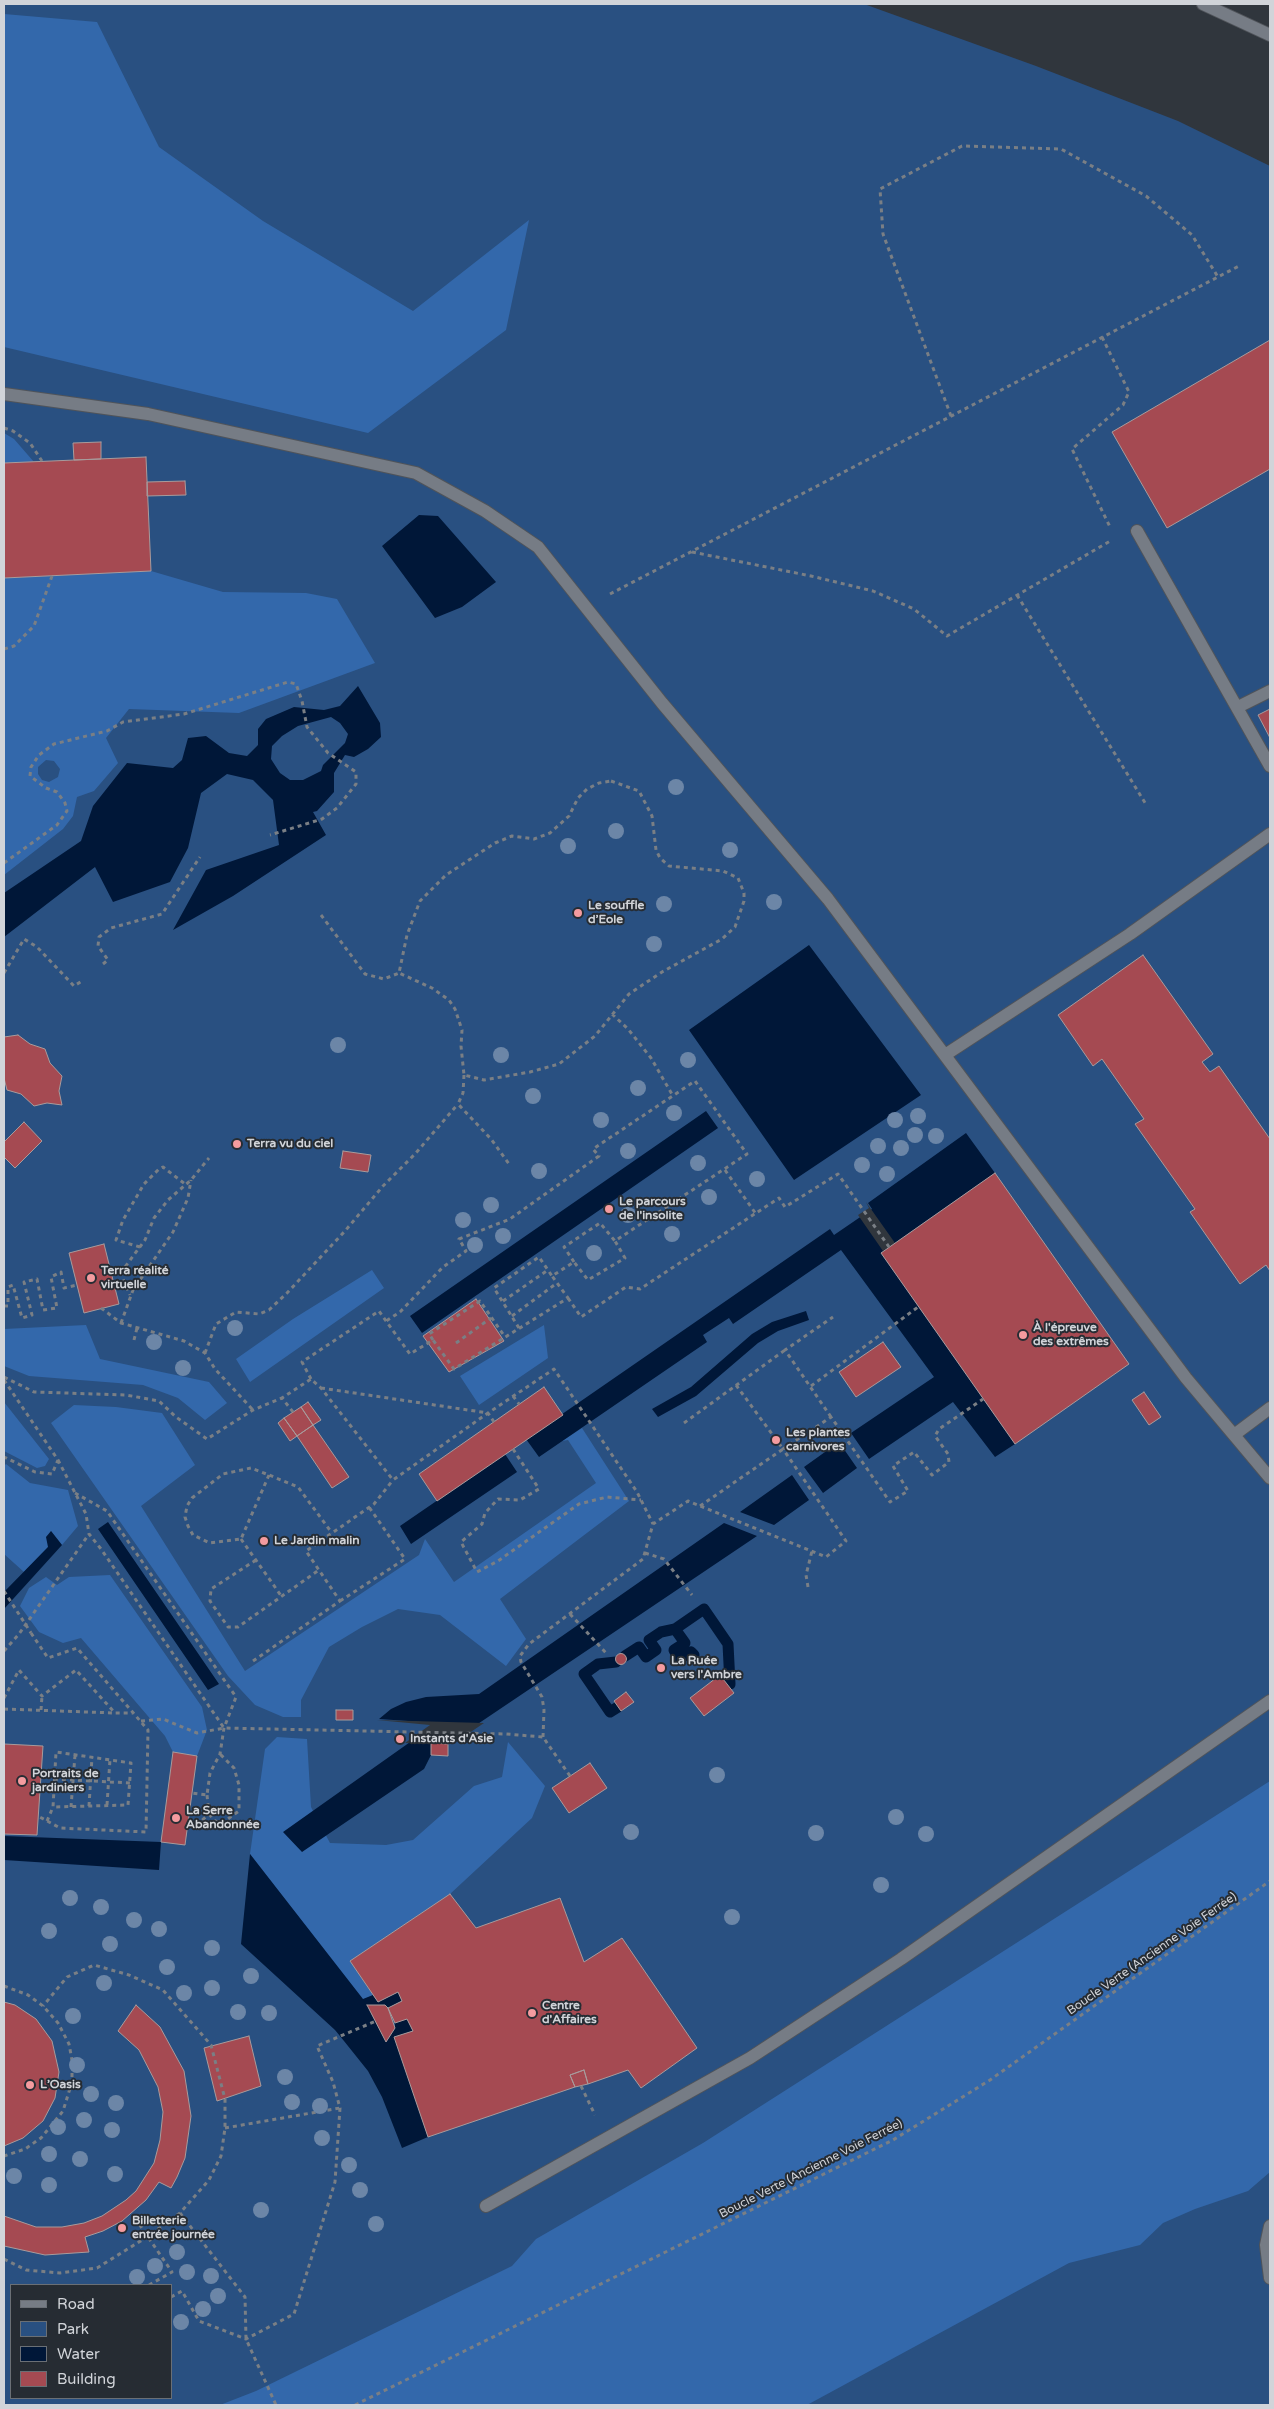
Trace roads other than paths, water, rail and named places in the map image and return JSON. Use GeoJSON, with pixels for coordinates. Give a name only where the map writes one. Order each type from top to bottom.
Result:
{"type":"FeatureCollection","features":[{"type":"Feature","properties":{"kind":"main road"},"geometry":{"type":"LineString","coordinates":[[1203,4],[1270,35]]}},
{"type":"Feature","properties":{"kind":"main road"},"geometry":{"type":"LineString","coordinates":[[4,394],[148,414],[416,473],[485,510],[538,547],[662,703],[828,899],[1186,1378],[1270,1478]]}},
{"type":"Feature","properties":{"kind":"main road"},"geometry":{"type":"LineString","coordinates":[[1136,531],[1270,766]]}},
{"type":"Feature","properties":{"kind":"main road"},"geometry":{"type":"LineString","coordinates":[[1238,707],[1270,691]]}},
{"type":"Feature","properties":{"kind":"main road"},"geometry":{"type":"LineString","coordinates":[[945,1055],[1130,934],[1270,834]]}},
{"type":"Feature","properties":{"kind":"main road"},"geometry":{"type":"LineString","coordinates":[[1234,1435],[1270,1408]]}},
{"type":"Feature","properties":{"kind":"main road"},"geometry":{"type":"LineString","coordinates":[[486,2206],[750,2058],[901,1959],[1270,1701]]}},
{"type":"Feature","properties":{"kind":"main road"},"geometry":{"type":"LineString","coordinates":[[1270,2226],[1266,2245],[1270,2278]]}},
{"type":"Feature","properties":{"kind":"water"},"geometry":{"type":"Polygon","coordinates":[[[419,515],[438,516],[496,582],[462,607],[435,618],[382,546],[419,515]]]}},
{"type":"Feature","properties":{"kind":"water"},"geometry":{"type":"Polygon","coordinates":[[[358,686],[380,723],[381,737],[368,749],[354,757],[345,755],[334,773],[334,792],[317,811],[313,812],[326,835],[233,896],[173,930],[206,870],[279,845],[273,800],[253,780],[227,774],[201,793],[188,848],[170,882],[113,902],[95,867],[4,937],[4,893],[81,841],[93,806],[127,763],[173,768],[182,760],[188,738],[206,736],[229,753],[247,756],[258,745],[258,729],[266,719],[294,707],[324,710],[340,706],[358,686]],[[331,717],[298,726],[282,736],[272,746],[271,759],[280,773],[290,780],[303,780],[321,771],[323,765],[345,743],[348,734],[340,723],[331,717]]]}},
{"type":"Feature","properties":{"kind":"water"},"geometry":{"type":"Polygon","coordinates":[[[809,945],[921,1095],[794,1180],[689,1030],[809,945]]]}},
{"type":"Feature","properties":{"kind":"water"},"geometry":{"type":"Polygon","coordinates":[[[706,1111],[718,1128],[422,1333],[410,1316],[706,1111]]]}},
{"type":"Feature","properties":{"kind":"water"},"geometry":{"type":"Polygon","coordinates":[[[966,1133],[995,1173],[881,1253],[1015,1444],[995,1457],[953,1402],[869,1459],[851,1433],[934,1377],[841,1250],[733,1324],[729,1318],[703,1335],[707,1342],[539,1457],[526,1439],[830,1229],[834,1235],[872,1209],[868,1203],[966,1133]]]}},
{"type":"Feature","properties":{"kind":"water"},"geometry":{"type":"Polygon","coordinates":[[[806,1311],[809,1320],[778,1331],[758,1343],[696,1396],[658,1417],[652,1409],[691,1387],[752,1334],[772,1322],[806,1311]]]}},
{"type":"Feature","properties":{"kind":"water"},"geometry":{"type":"Polygon","coordinates":[[[839,1442],[857,1468],[823,1493],[804,1467],[839,1442]]]}},
{"type":"Feature","properties":{"kind":"water"},"geometry":{"type":"Polygon","coordinates":[[[505,1454],[517,1472],[411,1544],[400,1526],[505,1454]]]}},
{"type":"Feature","properties":{"kind":"water"},"geometry":{"type":"Polygon","coordinates":[[[792,1475],[809,1500],[774,1525],[740,1512],[792,1475]]]}},
{"type":"Feature","properties":{"kind":"water"},"geometry":{"type":"Polygon","coordinates":[[[108,1522],[219,1684],[208,1690],[98,1529],[108,1522]]]}},
{"type":"Feature","properties":{"kind":"water"},"geometry":{"type":"Polygon","coordinates":[[[724,1523],[757,1536],[448,1744],[431,1743],[431,1755],[424,1769],[302,1852],[283,1832],[437,1723],[379,1719],[391,1709],[406,1702],[426,1697],[479,1694],[724,1523]]]}},
{"type":"Feature","properties":{"kind":"water"},"geometry":{"type":"Polygon","coordinates":[[[51,1531],[62,1545],[4,1609],[4,1592],[48,1547],[46,1537],[51,1531]]]}},
{"type":"Feature","properties":{"kind":"water"},"geometry":{"type":"Polygon","coordinates":[[[4,1836],[161,1842],[159,1870],[4,1860],[4,1836]]]}},
{"type":"Feature","properties":{"kind":"water"},"geometry":{"type":"Polygon","coordinates":[[[250,1854],[363,1999],[373,1995],[378,2002],[398,1992],[402,2001],[388,2008],[385,2005],[367,2005],[386,2041],[395,2028],[395,2023],[407,2019],[413,2031],[395,2038],[428,2137],[402,2148],[382,2097],[368,2071],[335,2030],[241,1944],[250,1854]]]}},
{"type":"Feature","properties":{"kind":"waterway"},"geometry":{"type":"LineString","coordinates":[[694,1655],[691,1652],[679,1659],[674,1650],[685,1643],[675,1629],[704,1609],[728,1644],[730,1684],[727,1685]]}},
{"type":"Feature","properties":{"kind":"waterway"},"geometry":{"type":"LineString","coordinates":[[625,1656],[639,1647],[646,1657],[656,1650],[649,1640],[661,1632],[675,1629]]}},
{"type":"Feature","properties":{"kind":"waterway"},"geometry":{"type":"LineString","coordinates":[[616,1662],[598,1664],[584,1674],[610,1712],[618,1707]]}},
{"type":"Feature","properties":{"kind":"place","name":"Le souffle d’Eole"},"geometry":{"type":"Point","coordinates":[578,913]}},
{"type":"Feature","properties":{"kind":"place","name":"Terra vu du ciel"},"geometry":{"type":"Point","coordinates":[237,1144]}},
{"type":"Feature","properties":{"kind":"place","name":"Le parcours de l'insolite"},"geometry":{"type":"Point","coordinates":[609,1209]}},
{"type":"Feature","properties":{"kind":"place","name":"Terra réalité virtuelle"},"geometry":{"type":"Point","coordinates":[91,1278]}},
{"type":"Feature","properties":{"kind":"place","name":"À l'épreuve des extrêmes"},"geometry":{"type":"Point","coordinates":[1023,1335]}},
{"type":"Feature","properties":{"kind":"place","name":"Les plantes carnivores"},"geometry":{"type":"Point","coordinates":[776,1440]}},
{"type":"Feature","properties":{"kind":"place","name":"Le Jardin malin"},"geometry":{"type":"Point","coordinates":[264,1541]}},
{"type":"Feature","properties":{"kind":"place","name":"La Ruée vers l'Ambre"},"geometry":{"type":"Point","coordinates":[661,1668]}},
{"type":"Feature","properties":{"kind":"place","name":"Instants d'Asie"},"geometry":{"type":"Point","coordinates":[400,1739]}},
{"type":"Feature","properties":{"kind":"place","name":"Portraits de jardiniers"},"geometry":{"type":"Point","coordinates":[22,1781]}},
{"type":"Feature","properties":{"kind":"place","name":"La Serre Abandonnée"},"geometry":{"type":"Point","coordinates":[176,1818]}},
{"type":"Feature","properties":{"kind":"place","name":"Centre d'Affaires"},"geometry":{"type":"Point","coordinates":[532,2013]}},
{"type":"Feature","properties":{"kind":"place","name":"L’Oasis"},"geometry":{"type":"Point","coordinates":[30,2085]}},
{"type":"Feature","properties":{"kind":"place","name":"Billetterie entrée journée"},"geometry":{"type":"Point","coordinates":[122,2228]}}]}
